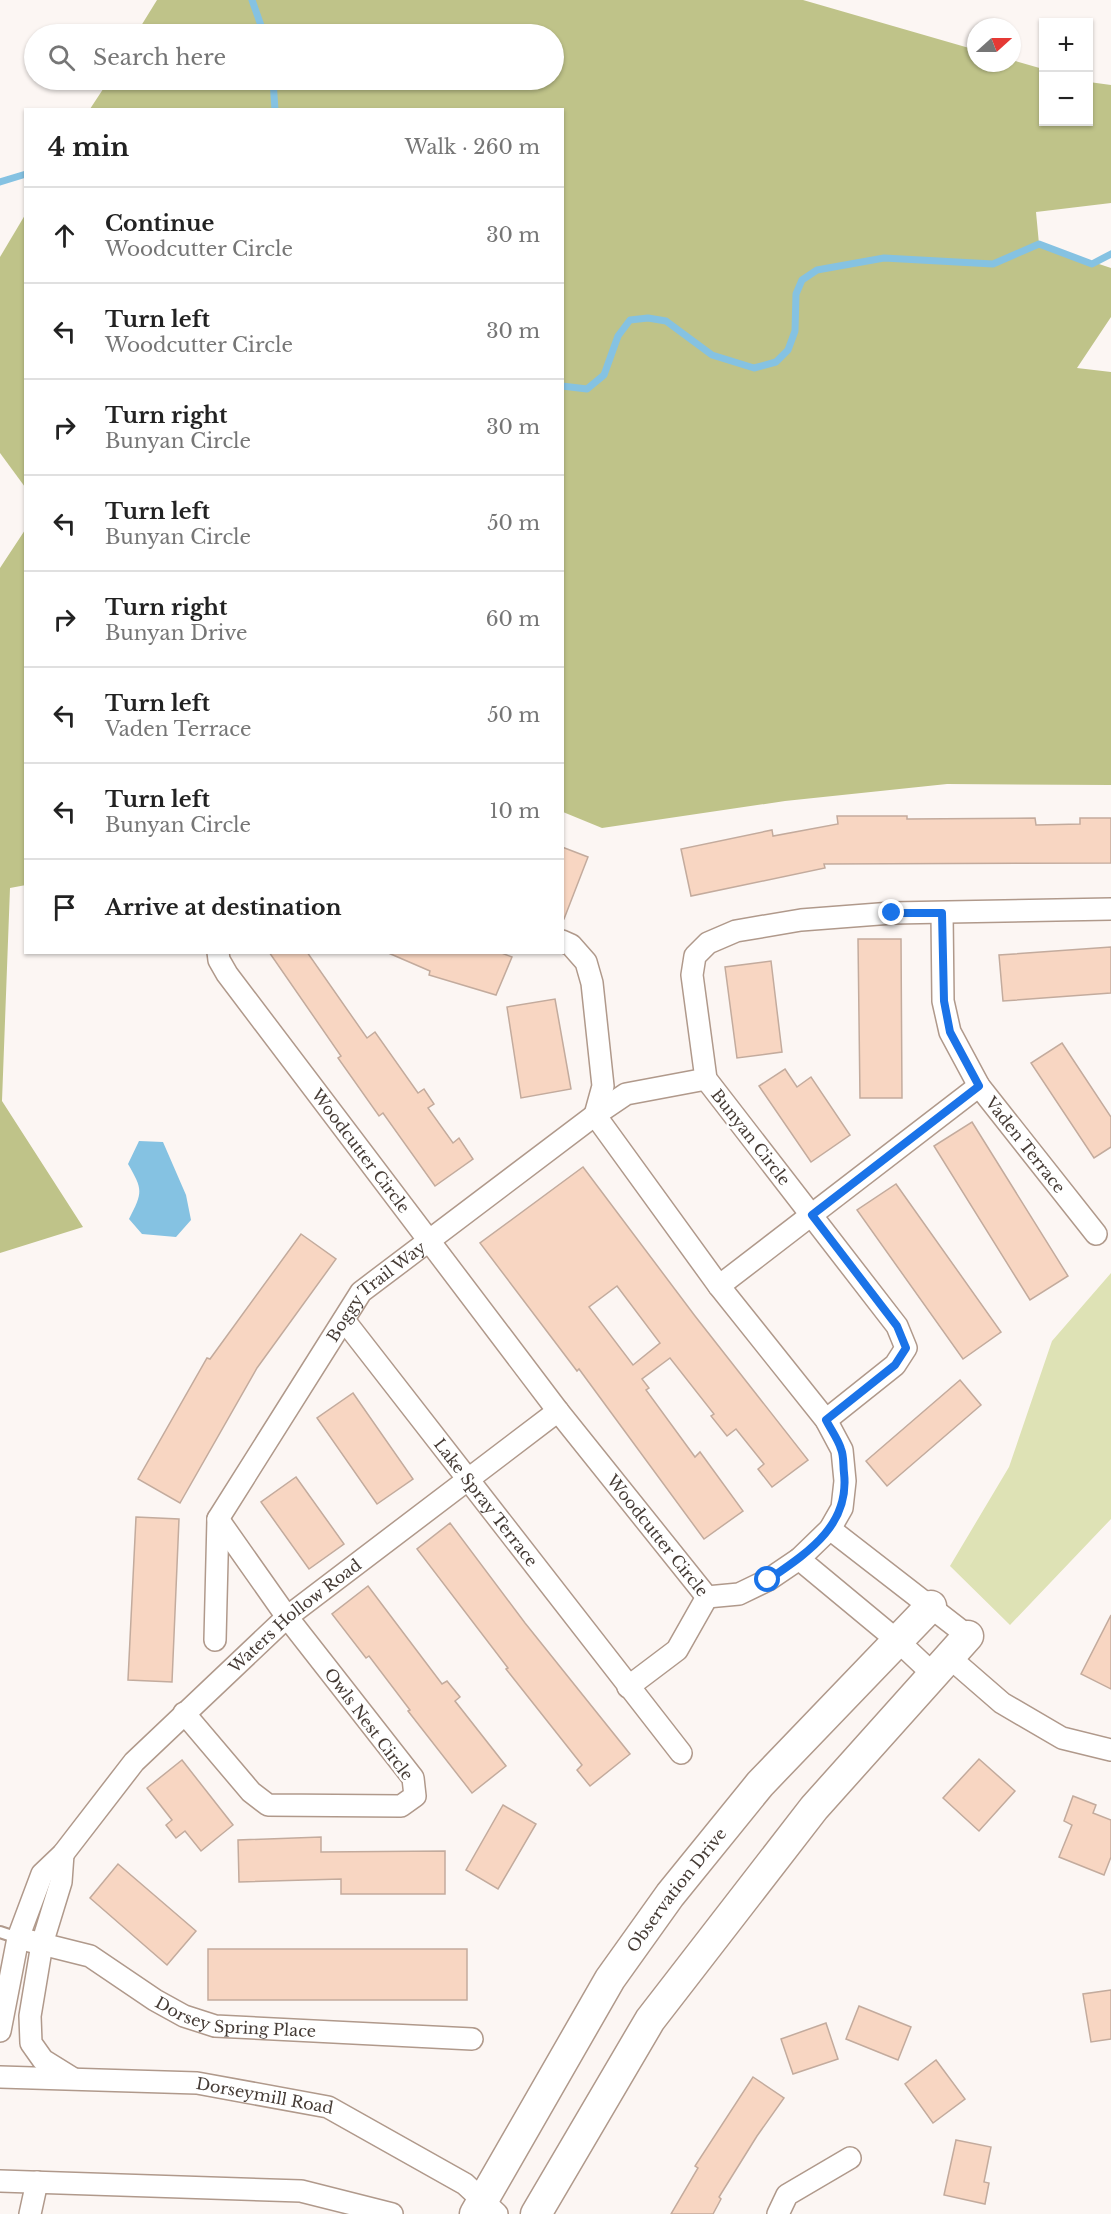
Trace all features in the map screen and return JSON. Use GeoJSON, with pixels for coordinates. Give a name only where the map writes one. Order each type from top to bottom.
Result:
{"type":"FeatureCollection","features":[{"type":"Feature","properties":{"kind":"street","name":"Bunyan Circle"},"geometry":{"type":"LineString","coordinates":[[826,1420],[895,1365],[906,1348],[897,1326],[706,1079],[692,975],[695,956],[708,943],[736,931],[801,920],[892,913],[1111,909]]}},
{"type":"Feature","properties":{"kind":"street","name":"Vaden Terrace"},"geometry":{"type":"LineString","coordinates":[[942,913],[944,1001],[950,1032],[979,1086],[1096,1234]]}},
{"type":"Feature","properties":{"kind":"street"},"geometry":{"type":"LineString","coordinates":[[564,942],[571,945],[586,962],[592,983],[603,1086],[595,1115]]}},
{"type":"Feature","properties":{"kind":"street","name":"Woodcutter Circle"},"geometry":{"type":"LineString","coordinates":[[218,954],[227,974],[428,1241],[558,1411],[707,1598],[740,1593],[768,1580],[799,1559],[831,1529],[842,1508],[845,1481],[842,1450],[826,1420],[719,1286],[595,1115]]}},
{"type":"Feature","properties":{"kind":"street","name":"Boggy Trail Way"},"geometry":{"type":"LineString","coordinates":[[218,1519],[361,1292],[626,1094],[706,1079]]}},
{"type":"Feature","properties":{"kind":"street"},"geometry":{"type":"LineString","coordinates":[[719,1286],[979,1086]]}},
{"type":"Feature","properties":{"kind":"street","name":"Lake Spray Terrace"},"geometry":{"type":"LineString","coordinates":[[344,1320],[681,1753]]}},
{"type":"Feature","properties":{"kind":"street","name":"Waters Hollow Road"},"geometry":{"type":"LineString","coordinates":[[0,2031],[9,1935],[42,1874],[63,1854],[134,1762],[287,1617],[558,1411]]}},
{"type":"Feature","properties":{"kind":"street"},"geometry":{"type":"LineString","coordinates":[[214,1640],[218,1519]]}},
{"type":"Feature","properties":{"kind":"street","name":"Owls Nest Circle"},"geometry":{"type":"LineString","coordinates":[[184,1713],[251,1792],[268,1804],[401,1806],[415,1796],[413,1778],[287,1617],[218,1519]]}},
{"type":"Feature","properties":{"kind":"street"},"geometry":{"type":"LineString","coordinates":[[831,1529],[931,1606],[950,1656]]}},
{"type":"Feature","properties":{"kind":"street"},"geometry":{"type":"LineString","coordinates":[[799,1559],[899,1642],[950,1656],[1002,1703],[1062,1738],[1111,1750]]}},
{"type":"Feature","properties":{"kind":"street"},"geometry":{"type":"LineString","coordinates":[[628,1687],[677,1650],[707,1598]]}},
{"type":"Feature","properties":{"kind":"street","name":"Observation Drive"},"geometry":{"type":"LineString","coordinates":[[485,2209],[610,1978],[670,1895],[760,1784],[899,1642],[931,1606]]}},
{"type":"Feature","properties":{"kind":"street"},"geometry":{"type":"LineString","coordinates":[[536,2214],[650,2019],[814,1808],[950,1656]]}},
{"type":"Feature","properties":{"kind":"street"},"geometry":{"type":"LineString","coordinates":[[63,1854],[62,1882],[42,1944],[30,2016],[31,2043],[43,2060],[74,2079]]}},
{"type":"Feature","properties":{"kind":"street","name":"Dorsey Spring Place"},"geometry":{"type":"LineString","coordinates":[[9,1935],[90,1956],[155,2000],[184,2016],[214,2026],[472,2039]]}},
{"type":"Feature","properties":{"kind":"street","name":"Dorseymill Road"},"geometry":{"type":"LineString","coordinates":[[0,2077],[197,2083],[328,2107],[465,2184],[485,2209]]}},
{"type":"Feature","properties":{"kind":"street"},"geometry":{"type":"LineString","coordinates":[[777,2214],[787,2195],[850,2158]]}},
{"type":"Feature","properties":{"kind":"street"},"geometry":{"type":"LineString","coordinates":[[0,2181],[301,2191],[392,2214]]}},
{"type":"Feature","properties":{"kind":"street"},"geometry":{"type":"LineString","coordinates":[[30,2214],[37,2182]]}},
{"type":"Feature","properties":{"kind":"green space"},"geometry":{"type":"Polygon","coordinates":[[[157,0],[803,0],[967,47],[967,72],[1021,72],[1021,63],[1039,68],[1039,126],[1093,126],[1093,83],[1111,85],[1111,203],[1036,212],[1039,244],[1111,268],[1111,317],[1077,368],[1111,372],[1111,785],[947,784],[785,801],[602,828],[564,812],[564,108],[91,108],[102,90],[564,90],[564,24],[142,24],[157,0]]]}},
{"type":"Feature","properties":{"kind":"green space"},"geometry":{"type":"Polygon","coordinates":[[[24,217],[24,486],[0,453],[0,257],[24,217]]]}},
{"type":"Feature","properties":{"kind":"green space"},"geometry":{"type":"Polygon","coordinates":[[[24,532],[24,885],[10,888],[2,1101],[83,1227],[0,1253],[0,568],[24,532]]]}},
{"type":"Feature","properties":{"kind":"green space"},"geometry":{"type":"Polygon","coordinates":[[[1111,1273],[1111,1519],[1010,1625],[950,1566],[1009,1467],[1052,1341],[1111,1273]]]}},
{"type":"Feature","properties":{"kind":"water"},"geometry":{"type":"Polygon","coordinates":[[[139,1141],[163,1142],[186,1195],[191,1220],[176,1237],[142,1234],[129,1219],[139,1197],[139,1186],[128,1164],[139,1141]]]}},
{"type":"Feature","properties":{"kind":"building"},"geometry":{"type":"Polygon","coordinates":[[[837,816],[907,816],[907,819],[1035,818],[1036,825],[1080,824],[1080,818],[1111,818],[1111,863],[824,864],[825,868],[691,896],[681,849],[772,830],[773,836],[838,824],[837,816]]]}},
{"type":"Feature","properties":{"kind":"building"},"geometry":{"type":"Polygon","coordinates":[[[564,848],[588,857],[564,919],[564,848]]]}},
{"type":"Feature","properties":{"kind":"building"},"geometry":{"type":"Polygon","coordinates":[[[858,939],[901,939],[902,1098],[860,1098],[858,939]]]}},
{"type":"Feature","properties":{"kind":"building"},"geometry":{"type":"Polygon","coordinates":[[[1111,947],[1111,993],[1003,1001],[999,955],[1111,947]]]}},
{"type":"Feature","properties":{"kind":"building"},"geometry":{"type":"Polygon","coordinates":[[[270,954],[308,954],[367,1038],[375,1032],[418,1093],[424,1089],[434,1104],[428,1108],[453,1143],[459,1138],[473,1159],[435,1186],[383,1113],[379,1116],[338,1058],[341,1056],[270,954]]]}},
{"type":"Feature","properties":{"kind":"building"},"geometry":{"type":"Polygon","coordinates":[[[391,954],[504,954],[512,957],[496,995],[429,975],[430,971],[391,954]]]}},
{"type":"Feature","properties":{"kind":"building"},"geometry":{"type":"Polygon","coordinates":[[[771,961],[782,1052],[737,1058],[725,967],[771,961]]]}},
{"type":"Feature","properties":{"kind":"building"},"geometry":{"type":"Polygon","coordinates":[[[555,999],[571,1089],[521,1098],[507,1007],[555,999]]]}},
{"type":"Feature","properties":{"kind":"building"},"geometry":{"type":"Polygon","coordinates":[[[1062,1043],[1111,1117],[1111,1147],[1094,1158],[1031,1063],[1062,1043]]]}},
{"type":"Feature","properties":{"kind":"building"},"geometry":{"type":"Polygon","coordinates":[[[785,1069],[797,1087],[811,1077],[850,1135],[811,1162],[759,1086],[785,1069]]]}},
{"type":"Feature","properties":{"kind":"building"},"geometry":{"type":"Polygon","coordinates":[[[972,1122],[1068,1276],[1030,1300],[934,1146],[972,1122]]]}},
{"type":"Feature","properties":{"kind":"building"},"geometry":{"type":"Polygon","coordinates":[[[583,1167],[695,1316],[808,1460],[772,1487],[758,1469],[764,1464],[736,1429],[727,1436],[711,1416],[714,1414],[670,1358],[642,1379],[649,1388],[646,1390],[695,1457],[700,1452],[743,1511],[704,1539],[579,1369],[577,1371],[480,1243],[583,1167]],[[617,1286],[589,1307],[633,1365],[660,1343],[617,1286]]]}},
{"type":"Feature","properties":{"kind":"building"},"geometry":{"type":"Polygon","coordinates":[[[896,1184],[1001,1332],[963,1359],[857,1210],[896,1184]]]}},
{"type":"Feature","properties":{"kind":"building"},"geometry":{"type":"Polygon","coordinates":[[[301,1234],[336,1259],[257,1368],[180,1503],[138,1479],[207,1358],[210,1359],[301,1234]]]}},
{"type":"Feature","properties":{"kind":"building"},"geometry":{"type":"Polygon","coordinates":[[[960,1380],[981,1405],[887,1486],[866,1461],[960,1380]]]}},
{"type":"Feature","properties":{"kind":"building"},"geometry":{"type":"Polygon","coordinates":[[[353,1393],[413,1479],[377,1504],[317,1418],[353,1393]]]}},
{"type":"Feature","properties":{"kind":"building"},"geometry":{"type":"Polygon","coordinates":[[[296,1477],[344,1544],[309,1569],[261,1502],[296,1477]]]}},
{"type":"Feature","properties":{"kind":"building"},"geometry":{"type":"Polygon","coordinates":[[[136,1517],[179,1519],[172,1682],[128,1680],[136,1517]]]}},
{"type":"Feature","properties":{"kind":"building"},"geometry":{"type":"Polygon","coordinates":[[[450,1523],[525,1623],[630,1754],[590,1786],[577,1770],[582,1765],[506,1669],[508,1668],[417,1549],[450,1523]]]}},
{"type":"Feature","properties":{"kind":"building"},"geometry":{"type":"Polygon","coordinates":[[[368,1586],[442,1684],[447,1681],[460,1697],[455,1701],[506,1766],[472,1793],[408,1711],[410,1710],[369,1656],[366,1658],[332,1614],[368,1586]]]}},
{"type":"Feature","properties":{"kind":"building"},"geometry":{"type":"Polygon","coordinates":[[[1111,1615],[1111,1689],[1081,1674],[1111,1615]]]}},
{"type":"Feature","properties":{"kind":"building"},"geometry":{"type":"Polygon","coordinates":[[[979,1759],[1015,1791],[979,1831],[943,1798],[979,1759]]]}},
{"type":"Feature","properties":{"kind":"building"},"geometry":{"type":"Polygon","coordinates":[[[182,1760],[233,1825],[201,1851],[185,1831],[176,1838],[166,1825],[172,1820],[147,1788],[182,1760]]]}},
{"type":"Feature","properties":{"kind":"building"},"geometry":{"type":"Polygon","coordinates":[[[1073,1796],[1096,1805],[1093,1813],[1111,1820],[1111,1857],[1104,1875],[1059,1857],[1072,1825],[1064,1821],[1073,1796]]]}},
{"type":"Feature","properties":{"kind":"building"},"geometry":{"type":"Polygon","coordinates":[[[503,1805],[536,1824],[498,1889],[466,1870],[503,1805]]]}},
{"type":"Feature","properties":{"kind":"building"},"geometry":{"type":"Polygon","coordinates":[[[321,1837],[321,1852],[445,1851],[445,1894],[341,1894],[341,1879],[239,1882],[238,1840],[321,1837]]]}},
{"type":"Feature","properties":{"kind":"building"},"geometry":{"type":"Polygon","coordinates":[[[118,1864],[196,1931],[167,1965],[90,1898],[118,1864]]]}},
{"type":"Feature","properties":{"kind":"building"},"geometry":{"type":"Polygon","coordinates":[[[208,1949],[467,1949],[467,2000],[208,2000],[208,1949]]]}},
{"type":"Feature","properties":{"kind":"building"},"geometry":{"type":"Polygon","coordinates":[[[1111,1990],[1111,2039],[1091,2042],[1083,1994],[1111,1990]]]}},
{"type":"Feature","properties":{"kind":"building"},"geometry":{"type":"Polygon","coordinates":[[[859,2006],[911,2027],[898,2060],[846,2039],[859,2006]]]}},
{"type":"Feature","properties":{"kind":"building"},"geometry":{"type":"Polygon","coordinates":[[[826,2023],[838,2059],[793,2074],[781,2039],[826,2023]]]}},
{"type":"Feature","properties":{"kind":"building"},"geometry":{"type":"Polygon","coordinates":[[[936,2060],[965,2099],[933,2123],[905,2084],[936,2060]]]}},
{"type":"Feature","properties":{"kind":"building"},"geometry":{"type":"Polygon","coordinates":[[[753,2077],[784,2098],[719,2197],[721,2199],[713,2214],[671,2214],[698,2168],[695,2166],[753,2077]]]}},
{"type":"Feature","properties":{"kind":"building"},"geometry":{"type":"Polygon","coordinates":[[[956,2140],[991,2147],[984,2182],[989,2183],[985,2204],[944,2195],[956,2140]]]}},
{"type":"Feature","properties":{"kind":"waterway"},"geometry":{"type":"LineString","coordinates":[[252,0],[260,24]]}},
{"type":"Feature","properties":{"kind":"waterway"},"geometry":{"type":"LineString","coordinates":[[274,90],[275,108]]}},
{"type":"Feature","properties":{"kind":"waterway"},"geometry":{"type":"LineString","coordinates":[[0,182],[24,175]]}},
{"type":"Feature","properties":{"kind":"waterway"},"geometry":{"type":"LineString","coordinates":[[564,386],[587,389],[604,375],[618,336],[630,320],[648,318],[666,321],[712,355],[754,368],[776,362],[788,350],[795,331],[796,294],[802,280],[817,270],[884,258],[993,264],[1039,244],[1092,264],[1111,254]]}},
{"type":"Feature","properties":{"kind":"route"},"geometry":{"type":"LineString","coordinates":[[768,1580],[799,1559],[831,1529],[842,1508],[845,1481],[842,1450],[826,1420],[895,1365],[906,1348],[897,1326],[812,1215],[979,1086],[950,1032],[944,1001],[942,913],[892,913]]}}]}
